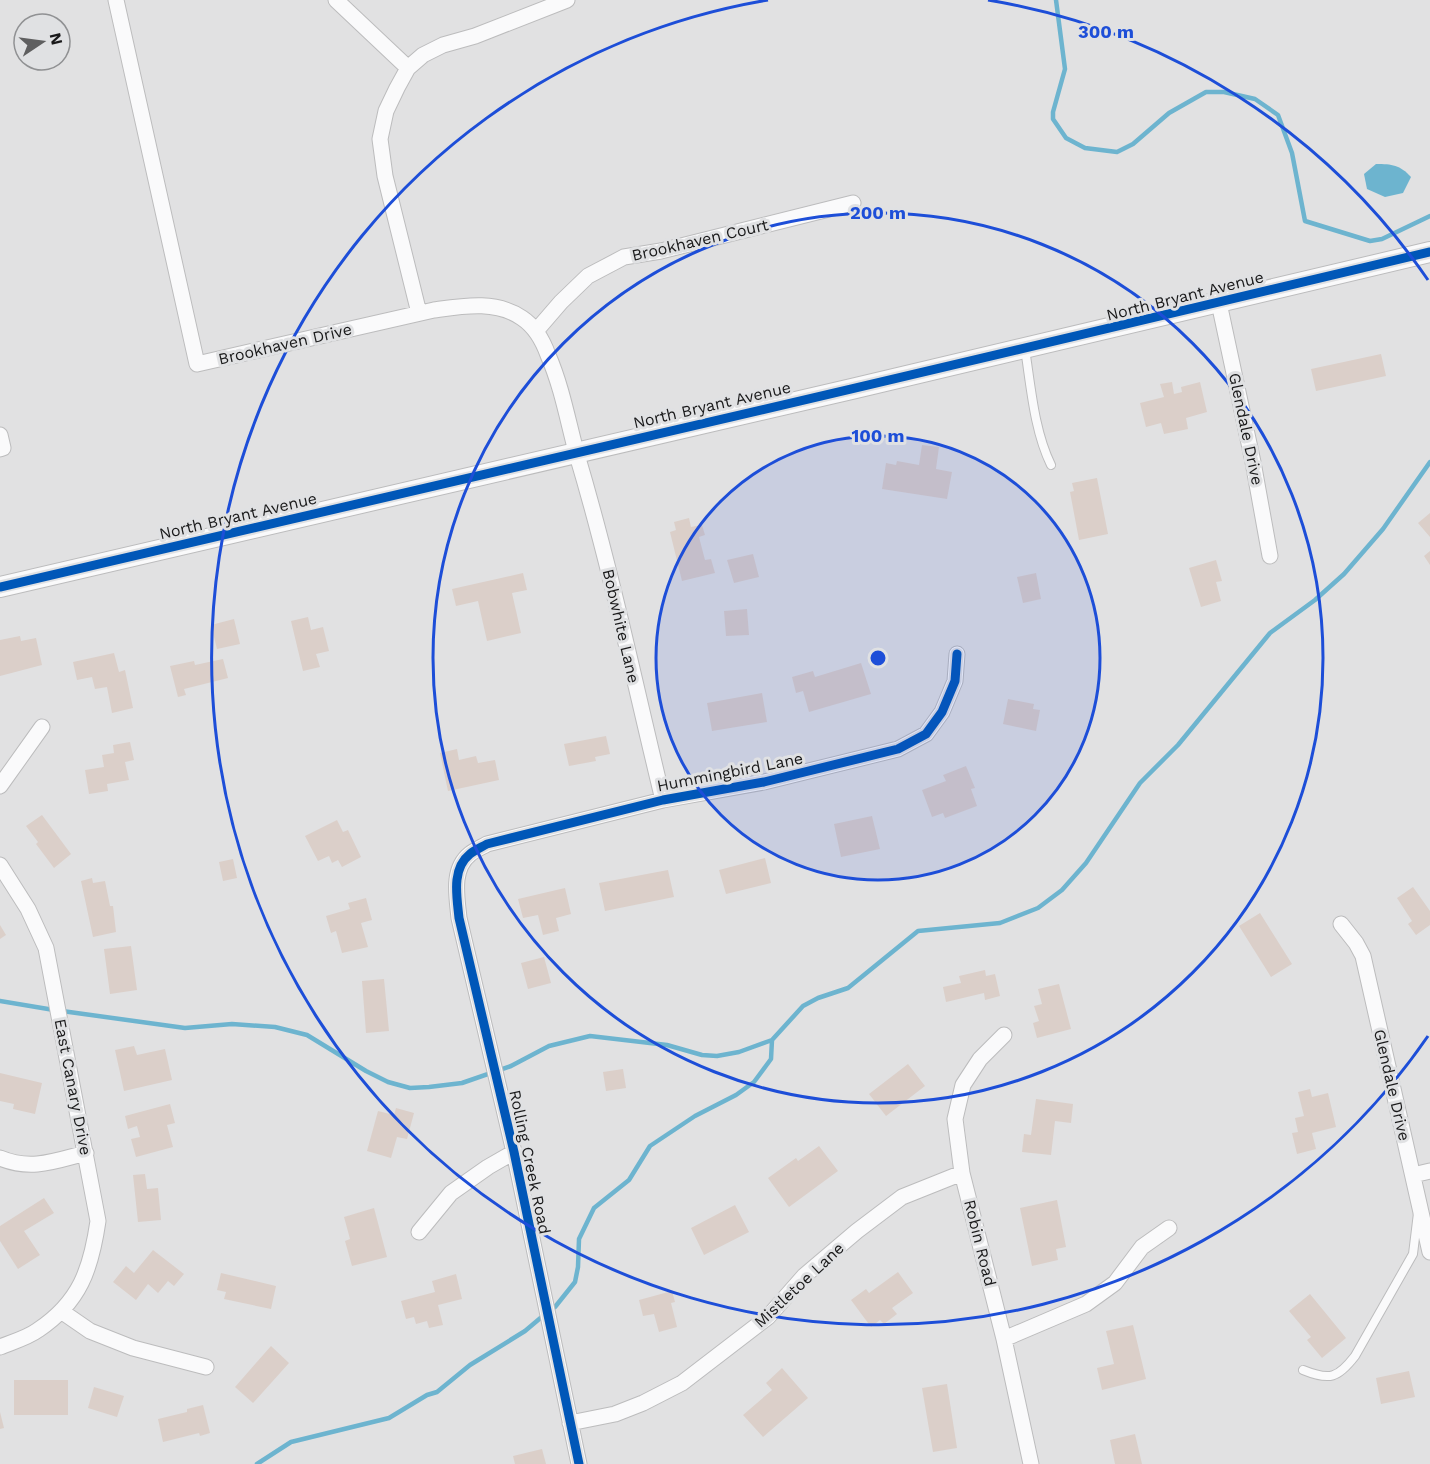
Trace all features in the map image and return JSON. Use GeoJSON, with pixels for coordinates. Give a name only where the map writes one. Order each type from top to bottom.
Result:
{"type":"FeatureCollection","features":[{"type":"Feature","properties":{"kind":"street","name":"Brookhaven Drive"},"geometry":{"type":"LineString","coordinates":[[116,0],[197,364],[419,313],[468,305],[499,307],[522,318],[536,331],[548,354],[577,453]]}},
{"type":"Feature","properties":{"kind":"street"},"geometry":{"type":"LineString","coordinates":[[336,0],[408,68]]}},
{"type":"Feature","properties":{"kind":"street"},"geometry":{"type":"LineString","coordinates":[[419,313],[385,176],[380,140],[386,111],[408,68],[423,55],[443,45],[475,36],[567,0]]}},
{"type":"Feature","properties":{"kind":"street","name":"Brookhaven Court"},"geometry":{"type":"LineString","coordinates":[[536,331],[588,276],[624,258],[853,203]]}},
{"type":"Feature","properties":{"kind":"street","name":"North Bryant Avenue"},"geometry":{"type":"LineString","coordinates":[[0,587],[1430,252]]}},
{"type":"Feature","properties":{"kind":"street","name":"Glendale Drive"},"geometry":{"type":"LineString","coordinates":[[1219,303],[1253,462],[1270,556]]}},
{"type":"Feature","properties":{"kind":"street","name":"Bobwhite Lane"},"geometry":{"type":"LineString","coordinates":[[577,453],[590,497],[663,800]]}},
{"type":"Feature","properties":{"kind":"street","name":"Hummingbird Lane"},"geometry":{"type":"LineString","coordinates":[[459,867],[470,854],[487,844],[663,800],[764,782],[898,749],[926,734],[942,712],[955,681],[957,654]]}},
{"type":"Feature","properties":{"kind":"street"},"geometry":{"type":"LineString","coordinates":[[0,786],[42,727]]}},
{"type":"Feature","properties":{"kind":"street","name":"East Canary Drive"},"geometry":{"type":"LineString","coordinates":[[0,865],[28,909],[46,948],[98,1221],[94,1254],[82,1283],[61,1311],[37,1331],[0,1347]]}},
{"type":"Feature","properties":{"kind":"street","name":"Rolling Creek Road"},"geometry":{"type":"LineString","coordinates":[[459,867],[457,887],[459,918],[514,1152],[579,1464]]}},
{"type":"Feature","properties":{"kind":"street","name":"Glendale Drive"},"geometry":{"type":"LineString","coordinates":[[1341,924],[1363,956],[1430,1252]]}},
{"type":"Feature","properties":{"kind":"street","name":"Robin Road"},"geometry":{"type":"LineString","coordinates":[[1004,1035],[980,1059],[963,1086],[955,1119],[962,1173],[1004,1339],[1031,1464]]}},
{"type":"Feature","properties":{"kind":"street"},"geometry":{"type":"LineString","coordinates":[[419,1233],[451,1193],[514,1152]]}},
{"type":"Feature","properties":{"kind":"street"},"geometry":{"type":"LineString","coordinates":[[0,1158],[12,1163],[41,1165],[86,1153]]}},
{"type":"Feature","properties":{"kind":"street"},"geometry":{"type":"LineString","coordinates":[[1413,1175],[1430,1171]]}},
{"type":"Feature","properties":{"kind":"street","name":"Mistletoe Lane"},"geometry":{"type":"LineString","coordinates":[[570,1423],[615,1414],[682,1383],[768,1317],[804,1276],[902,1197],[962,1173]]}},
{"type":"Feature","properties":{"kind":"street"},"geometry":{"type":"LineString","coordinates":[[1004,1339],[1086,1304],[1115,1283],[1142,1247],[1169,1228]]}},
{"type":"Feature","properties":{"kind":"street"},"geometry":{"type":"LineString","coordinates":[[61,1311],[90,1331],[133,1348],[206,1367]]}},
{"type":"Feature","properties":{"kind":"lane"},"geometry":{"type":"LineString","coordinates":[[1024,348],[1038,428],[1051,465]]}},
{"type":"Feature","properties":{"kind":"lane"},"geometry":{"type":"LineString","coordinates":[[1303,1370],[1321,1377],[1337,1375],[1355,1356],[1413,1254],[1415,1223],[1420,1206]]}},
{"type":"Feature","properties":{"kind":"water"},"geometry":{"type":"Polygon","coordinates":[[[1376,164],[1395,166],[1411,177],[1403,193],[1385,197],[1367,189],[1364,174],[1376,164]]]}},
{"type":"Feature","properties":{"kind":"building"},"geometry":{"type":"Polygon","coordinates":[[[1381,354],[1386,376],[1316,391],[1311,369],[1381,354]]]}},
{"type":"Feature","properties":{"kind":"building"},"geometry":{"type":"Polygon","coordinates":[[[1172,382],[1174,394],[1182,392],[1181,387],[1200,382],[1207,412],[1186,418],[1188,429],[1164,434],[1161,423],[1146,427],[1140,403],[1164,397],[1160,384],[1172,382]]]}},
{"type":"Feature","properties":{"kind":"building"},"geometry":{"type":"Polygon","coordinates":[[[922,445],[939,447],[936,469],[952,472],[947,499],[882,489],[886,463],[896,465],[897,461],[919,465],[922,445]]]}},
{"type":"Feature","properties":{"kind":"building"},"geometry":{"type":"Polygon","coordinates":[[[1097,478],[1108,534],[1079,540],[1070,492],[1074,491],[1072,483],[1097,478]]]}},
{"type":"Feature","properties":{"kind":"building"},"geometry":{"type":"Polygon","coordinates":[[[1430,513],[1430,537],[1418,523],[1430,513]]]}},
{"type":"Feature","properties":{"kind":"building"},"geometry":{"type":"Polygon","coordinates":[[[689,518],[691,527],[702,525],[705,535],[699,537],[705,560],[711,559],[715,573],[682,581],[670,532],[676,530],[674,522],[689,518]]]}},
{"type":"Feature","properties":{"kind":"building"},"geometry":{"type":"Polygon","coordinates":[[[1430,551],[1430,565],[1424,556],[1430,551]]]}},
{"type":"Feature","properties":{"kind":"building"},"geometry":{"type":"Polygon","coordinates":[[[753,554],[759,577],[734,583],[727,560],[753,554]]]}},
{"type":"Feature","properties":{"kind":"building"},"geometry":{"type":"Polygon","coordinates":[[[1216,560],[1222,581],[1216,582],[1221,601],[1201,607],[1189,568],[1216,560]]]}},
{"type":"Feature","properties":{"kind":"building"},"geometry":{"type":"Polygon","coordinates":[[[523,573],[527,590],[512,593],[521,633],[487,641],[478,601],[456,606],[452,589],[523,573]]]}},
{"type":"Feature","properties":{"kind":"building"},"geometry":{"type":"Polygon","coordinates":[[[1036,573],[1041,599],[1023,603],[1017,577],[1036,573]]]}},
{"type":"Feature","properties":{"kind":"building"},"geometry":{"type":"Polygon","coordinates":[[[747,609],[749,635],[726,636],[724,611],[747,609]]]}},
{"type":"Feature","properties":{"kind":"building"},"geometry":{"type":"Polygon","coordinates":[[[308,617],[311,630],[323,627],[329,651],[316,654],[320,667],[303,671],[291,621],[308,617]]]}},
{"type":"Feature","properties":{"kind":"building"},"geometry":{"type":"Polygon","coordinates":[[[234,619],[240,644],[217,649],[211,625],[234,619]]]}},
{"type":"Feature","properties":{"kind":"building"},"geometry":{"type":"Polygon","coordinates":[[[20,636],[21,641],[36,638],[42,665],[0,676],[0,640],[20,636]]]}},
{"type":"Feature","properties":{"kind":"building"},"geometry":{"type":"Polygon","coordinates":[[[114,653],[119,672],[125,670],[133,708],[112,713],[107,687],[95,689],[92,677],[77,680],[73,662],[114,653]]]}},
{"type":"Feature","properties":{"kind":"building"},"geometry":{"type":"Polygon","coordinates":[[[223,659],[228,678],[184,689],[186,695],[178,697],[170,666],[194,661],[195,665],[223,659]]]}},
{"type":"Feature","properties":{"kind":"building"},"geometry":{"type":"Polygon","coordinates":[[[861,663],[871,694],[809,712],[803,691],[796,693],[792,677],[813,671],[815,677],[861,663]]]}},
{"type":"Feature","properties":{"kind":"building"},"geometry":{"type":"Polygon","coordinates":[[[762,693],[767,722],[712,731],[707,703],[762,693]]]}},
{"type":"Feature","properties":{"kind":"building"},"geometry":{"type":"Polygon","coordinates":[[[1008,699],[1034,704],[1033,709],[1040,710],[1036,731],[1003,724],[1008,699]]]}},
{"type":"Feature","properties":{"kind":"building"},"geometry":{"type":"Polygon","coordinates":[[[606,736],[610,754],[595,757],[596,761],[569,766],[564,744],[606,736]]]}},
{"type":"Feature","properties":{"kind":"building"},"geometry":{"type":"Polygon","coordinates":[[[130,742],[134,760],[125,762],[129,780],[107,784],[108,791],[89,794],[85,770],[104,767],[102,755],[114,753],[113,745],[130,742]]]}},
{"type":"Feature","properties":{"kind":"building"},"geometry":{"type":"Polygon","coordinates":[[[457,749],[459,760],[476,756],[478,763],[495,760],[499,780],[448,791],[440,753],[457,749]]]}},
{"type":"Feature","properties":{"kind":"building"},"geometry":{"type":"Polygon","coordinates":[[[966,766],[975,788],[971,789],[977,806],[945,818],[943,813],[932,817],[922,790],[946,781],[943,775],[966,766]]]}},
{"type":"Feature","properties":{"kind":"building"},"geometry":{"type":"Polygon","coordinates":[[[42,815],[71,854],[54,868],[26,826],[42,815]]]}},
{"type":"Feature","properties":{"kind":"building"},"geometry":{"type":"Polygon","coordinates":[[[872,816],[880,849],[841,857],[834,824],[872,816]]]}},
{"type":"Feature","properties":{"kind":"building"},"geometry":{"type":"Polygon","coordinates":[[[337,820],[343,832],[348,830],[361,857],[342,867],[338,860],[332,863],[329,856],[318,861],[305,836],[337,820]]]}},
{"type":"Feature","properties":{"kind":"building"},"geometry":{"type":"Polygon","coordinates":[[[765,858],[771,883],[726,894],[719,870],[765,858]]]}},
{"type":"Feature","properties":{"kind":"building"},"geometry":{"type":"Polygon","coordinates":[[[233,859],[237,878],[223,881],[219,862],[233,859]]]}},
{"type":"Feature","properties":{"kind":"building"},"geometry":{"type":"Polygon","coordinates":[[[668,870],[674,897],[605,911],[599,883],[668,870]]]}},
{"type":"Feature","properties":{"kind":"building"},"geometry":{"type":"Polygon","coordinates":[[[92,878],[93,883],[105,881],[110,906],[113,906],[116,932],[93,937],[81,881],[92,878]]]}},
{"type":"Feature","properties":{"kind":"building"},"geometry":{"type":"Polygon","coordinates":[[[1413,887],[1430,911],[1430,925],[1416,935],[1408,924],[1412,921],[1397,898],[1413,887]]]}},
{"type":"Feature","properties":{"kind":"building"},"geometry":{"type":"Polygon","coordinates":[[[565,888],[571,914],[556,918],[559,931],[543,935],[538,915],[523,918],[518,899],[565,888]]]}},
{"type":"Feature","properties":{"kind":"building"},"geometry":{"type":"Polygon","coordinates":[[[366,898],[372,920],[361,923],[368,947],[342,953],[336,931],[331,933],[326,916],[350,909],[348,903],[366,898]]]}},
{"type":"Feature","properties":{"kind":"building"},"geometry":{"type":"Polygon","coordinates":[[[1260,913],[1292,964],[1271,977],[1239,926],[1260,913]]]}},
{"type":"Feature","properties":{"kind":"building"},"geometry":{"type":"Polygon","coordinates":[[[0,925],[6,935],[0,939],[0,925]]]}},
{"type":"Feature","properties":{"kind":"building"},"geometry":{"type":"Polygon","coordinates":[[[131,946],[137,990],[110,994],[104,949],[131,946]]]}},
{"type":"Feature","properties":{"kind":"building"},"geometry":{"type":"Polygon","coordinates":[[[544,957],[551,983],[528,989],[521,963],[544,957]]]}},
{"type":"Feature","properties":{"kind":"building"},"geometry":{"type":"Polygon","coordinates":[[[985,970],[986,976],[995,974],[1000,996],[985,1000],[984,993],[946,1002],[943,987],[961,983],[959,976],[985,970]]]}},
{"type":"Feature","properties":{"kind":"building"},"geometry":{"type":"Polygon","coordinates":[[[384,979],[389,1031],[366,1033],[362,981],[384,979]]]}},
{"type":"Feature","properties":{"kind":"building"},"geometry":{"type":"Polygon","coordinates":[[[1059,984],[1071,1029],[1037,1038],[1033,1023],[1039,1021],[1034,1006],[1042,1004],[1038,989],[1059,984]]]}},
{"type":"Feature","properties":{"kind":"building"},"geometry":{"type":"Polygon","coordinates":[[[134,1046],[137,1055],[165,1049],[172,1080],[124,1091],[115,1050],[134,1046]]]}},
{"type":"Feature","properties":{"kind":"building"},"geometry":{"type":"Polygon","coordinates":[[[908,1064],[925,1086],[886,1116],[869,1094],[908,1064]]]}},
{"type":"Feature","properties":{"kind":"building"},"geometry":{"type":"Polygon","coordinates":[[[623,1069],[626,1088],[606,1091],[603,1072],[623,1069]]]}},
{"type":"Feature","properties":{"kind":"building"},"geometry":{"type":"Polygon","coordinates":[[[0,1073],[42,1083],[35,1114],[13,1109],[14,1104],[0,1101],[0,1073]]]}},
{"type":"Feature","properties":{"kind":"building"},"geometry":{"type":"Polygon","coordinates":[[[1310,1089],[1312,1097],[1328,1093],[1336,1127],[1312,1133],[1316,1149],[1297,1154],[1292,1133],[1298,1132],[1295,1118],[1304,1116],[1298,1092],[1310,1089]]]}},
{"type":"Feature","properties":{"kind":"building"},"geometry":{"type":"Polygon","coordinates":[[[1036,1099],[1073,1104],[1071,1123],[1055,1121],[1051,1155],[1022,1152],[1024,1134],[1031,1135],[1036,1099]]]}},
{"type":"Feature","properties":{"kind":"building"},"geometry":{"type":"Polygon","coordinates":[[[170,1104],[175,1123],[167,1125],[173,1147],[136,1157],[131,1139],[140,1137],[137,1126],[128,1129],[125,1116],[170,1104]]]}},
{"type":"Feature","properties":{"kind":"building"},"geometry":{"type":"Polygon","coordinates":[[[396,1108],[414,1113],[407,1139],[397,1137],[391,1158],[367,1151],[378,1111],[394,1115],[396,1108]]]}},
{"type":"Feature","properties":{"kind":"building"},"geometry":{"type":"Polygon","coordinates":[[[819,1146],[838,1171],[789,1207],[768,1178],[796,1158],[798,1161],[819,1146]]]}},
{"type":"Feature","properties":{"kind":"building"},"geometry":{"type":"Polygon","coordinates":[[[145,1174],[147,1189],[158,1188],[161,1220],[138,1222],[133,1175],[145,1174]]]}},
{"type":"Feature","properties":{"kind":"building"},"geometry":{"type":"Polygon","coordinates":[[[44,1198],[54,1213],[24,1231],[40,1255],[18,1269],[0,1241],[0,1226],[44,1198]]]}},
{"type":"Feature","properties":{"kind":"building"},"geometry":{"type":"Polygon","coordinates":[[[1057,1200],[1066,1247],[1056,1249],[1058,1260],[1032,1266],[1020,1208],[1057,1200]]]}},
{"type":"Feature","properties":{"kind":"building"},"geometry":{"type":"Polygon","coordinates":[[[735,1205],[749,1232],[704,1255],[691,1228],[735,1205]]]}},
{"type":"Feature","properties":{"kind":"building"},"geometry":{"type":"Polygon","coordinates":[[[374,1208],[387,1257],[352,1266],[345,1241],[350,1239],[344,1217],[374,1208]]]}},
{"type":"Feature","properties":{"kind":"building"},"geometry":{"type":"Polygon","coordinates":[[[153,1250],[184,1274],[174,1286],[168,1281],[158,1293],[148,1284],[136,1300],[113,1282],[126,1266],[134,1273],[153,1250]]]}},
{"type":"Feature","properties":{"kind":"building"},"geometry":{"type":"Polygon","coordinates":[[[898,1272],[913,1293],[892,1308],[897,1314],[884,1324],[880,1320],[871,1327],[851,1300],[866,1289],[869,1293],[898,1272]]]}},
{"type":"Feature","properties":{"kind":"building"},"geometry":{"type":"Polygon","coordinates":[[[221,1273],[276,1286],[271,1309],[224,1299],[226,1292],[217,1290],[221,1273]]]}},
{"type":"Feature","properties":{"kind":"building"},"geometry":{"type":"Polygon","coordinates":[[[456,1274],[462,1299],[438,1305],[443,1325],[429,1328],[427,1321],[416,1324],[414,1317],[406,1319],[401,1301],[435,1292],[432,1281],[456,1274]]]}},
{"type":"Feature","properties":{"kind":"building"},"geometry":{"type":"Polygon","coordinates":[[[672,1291],[675,1302],[671,1303],[677,1327],[659,1332],[654,1314],[643,1316],[639,1300],[672,1291]]]}},
{"type":"Feature","properties":{"kind":"building"},"geometry":{"type":"Polygon","coordinates":[[[1310,1294],[1346,1338],[1322,1358],[1307,1340],[1311,1337],[1289,1311],[1310,1294]]]}},
{"type":"Feature","properties":{"kind":"building"},"geometry":{"type":"Polygon","coordinates":[[[1133,1325],[1146,1379],[1102,1390],[1097,1368],[1114,1364],[1106,1331],[1133,1325]]]}},
{"type":"Feature","properties":{"kind":"building"},"geometry":{"type":"Polygon","coordinates":[[[271,1346],[289,1363],[253,1403],[235,1387],[271,1346]]]}},
{"type":"Feature","properties":{"kind":"building"},"geometry":{"type":"Polygon","coordinates":[[[782,1368],[808,1398],[763,1437],[743,1415],[772,1390],[766,1383],[782,1368]]]}},
{"type":"Feature","properties":{"kind":"building"},"geometry":{"type":"Polygon","coordinates":[[[1409,1371],[1415,1397],[1381,1404],[1376,1378],[1409,1371]]]}},
{"type":"Feature","properties":{"kind":"building"},"geometry":{"type":"Polygon","coordinates":[[[14,1380],[68,1380],[68,1415],[14,1415],[14,1380]]]}},
{"type":"Feature","properties":{"kind":"building"},"geometry":{"type":"Polygon","coordinates":[[[947,1384],[957,1448],[933,1452],[922,1388],[947,1384]]]}},
{"type":"Feature","properties":{"kind":"building"},"geometry":{"type":"Polygon","coordinates":[[[94,1387],[124,1396],[117,1417],[88,1408],[94,1387]]]}},
{"type":"Feature","properties":{"kind":"building"},"geometry":{"type":"Polygon","coordinates":[[[203,1405],[210,1433],[200,1436],[199,1433],[163,1442],[158,1419],[187,1412],[187,1409],[203,1405]]]}},
{"type":"Feature","properties":{"kind":"building"},"geometry":{"type":"Polygon","coordinates":[[[0,1412],[4,1428],[0,1429],[0,1412]]]}},
{"type":"Feature","properties":{"kind":"building"},"geometry":{"type":"Polygon","coordinates":[[[1135,1434],[1142,1464],[1115,1464],[1110,1440],[1135,1434]]]}},
{"type":"Feature","properties":{"kind":"building"},"geometry":{"type":"Polygon","coordinates":[[[542,1449],[546,1464],[515,1464],[513,1456],[542,1449]]]}},
{"type":"Feature","properties":{"kind":"waterway"},"geometry":{"type":"LineString","coordinates":[[1056,0],[1065,69],[1053,119],[1066,138],[1085,148],[1117,152],[1133,144],[1169,113],[1206,92],[1224,92],[1255,99],[1278,115],[1292,153],[1305,221],[1370,241],[1382,239],[1430,216]]}},
{"type":"Feature","properties":{"kind":"waterway"},"geometry":{"type":"LineString","coordinates":[[62,1011],[185,1028],[232,1024],[275,1027],[307,1035],[366,1071],[388,1082],[410,1088],[462,1083],[511,1066],[549,1046],[590,1036],[667,1045],[702,1055],[717,1056],[739,1052],[772,1040],[803,1006],[818,998],[848,988],[918,931],[1000,923],[1038,908],[1062,890],[1086,863],[1140,783],[1178,745],[1270,633],[1315,600],[1344,574],[1383,529],[1430,462]]}},
{"type":"Feature","properties":{"kind":"waterway"},"geometry":{"type":"LineString","coordinates":[[0,1001],[54,1010]]}},
{"type":"Feature","properties":{"kind":"waterway"},"geometry":{"type":"LineString","coordinates":[[551,1310],[575,1282],[579,1239],[594,1208],[629,1180],[650,1146],[695,1116],[736,1095],[754,1082],[771,1059],[772,1040]]}},
{"type":"Feature","properties":{"kind":"waterway"},"geometry":{"type":"LineString","coordinates":[[257,1464],[291,1442],[389,1418],[427,1395],[437,1392],[470,1365],[525,1331],[544,1315]]}},
{"type":"Feature","properties":{"kind":"cycle path"},"geometry":{"type":"LineString","coordinates":[[0,587],[1430,252]]}},
{"type":"Feature","properties":{"kind":"cycle path"},"geometry":{"type":"LineString","coordinates":[[579,1464],[514,1152],[459,918],[457,884],[460,867],[470,854],[487,844],[663,800],[764,782],[898,749],[926,734],[942,712],[955,681],[957,654]]}}]}
